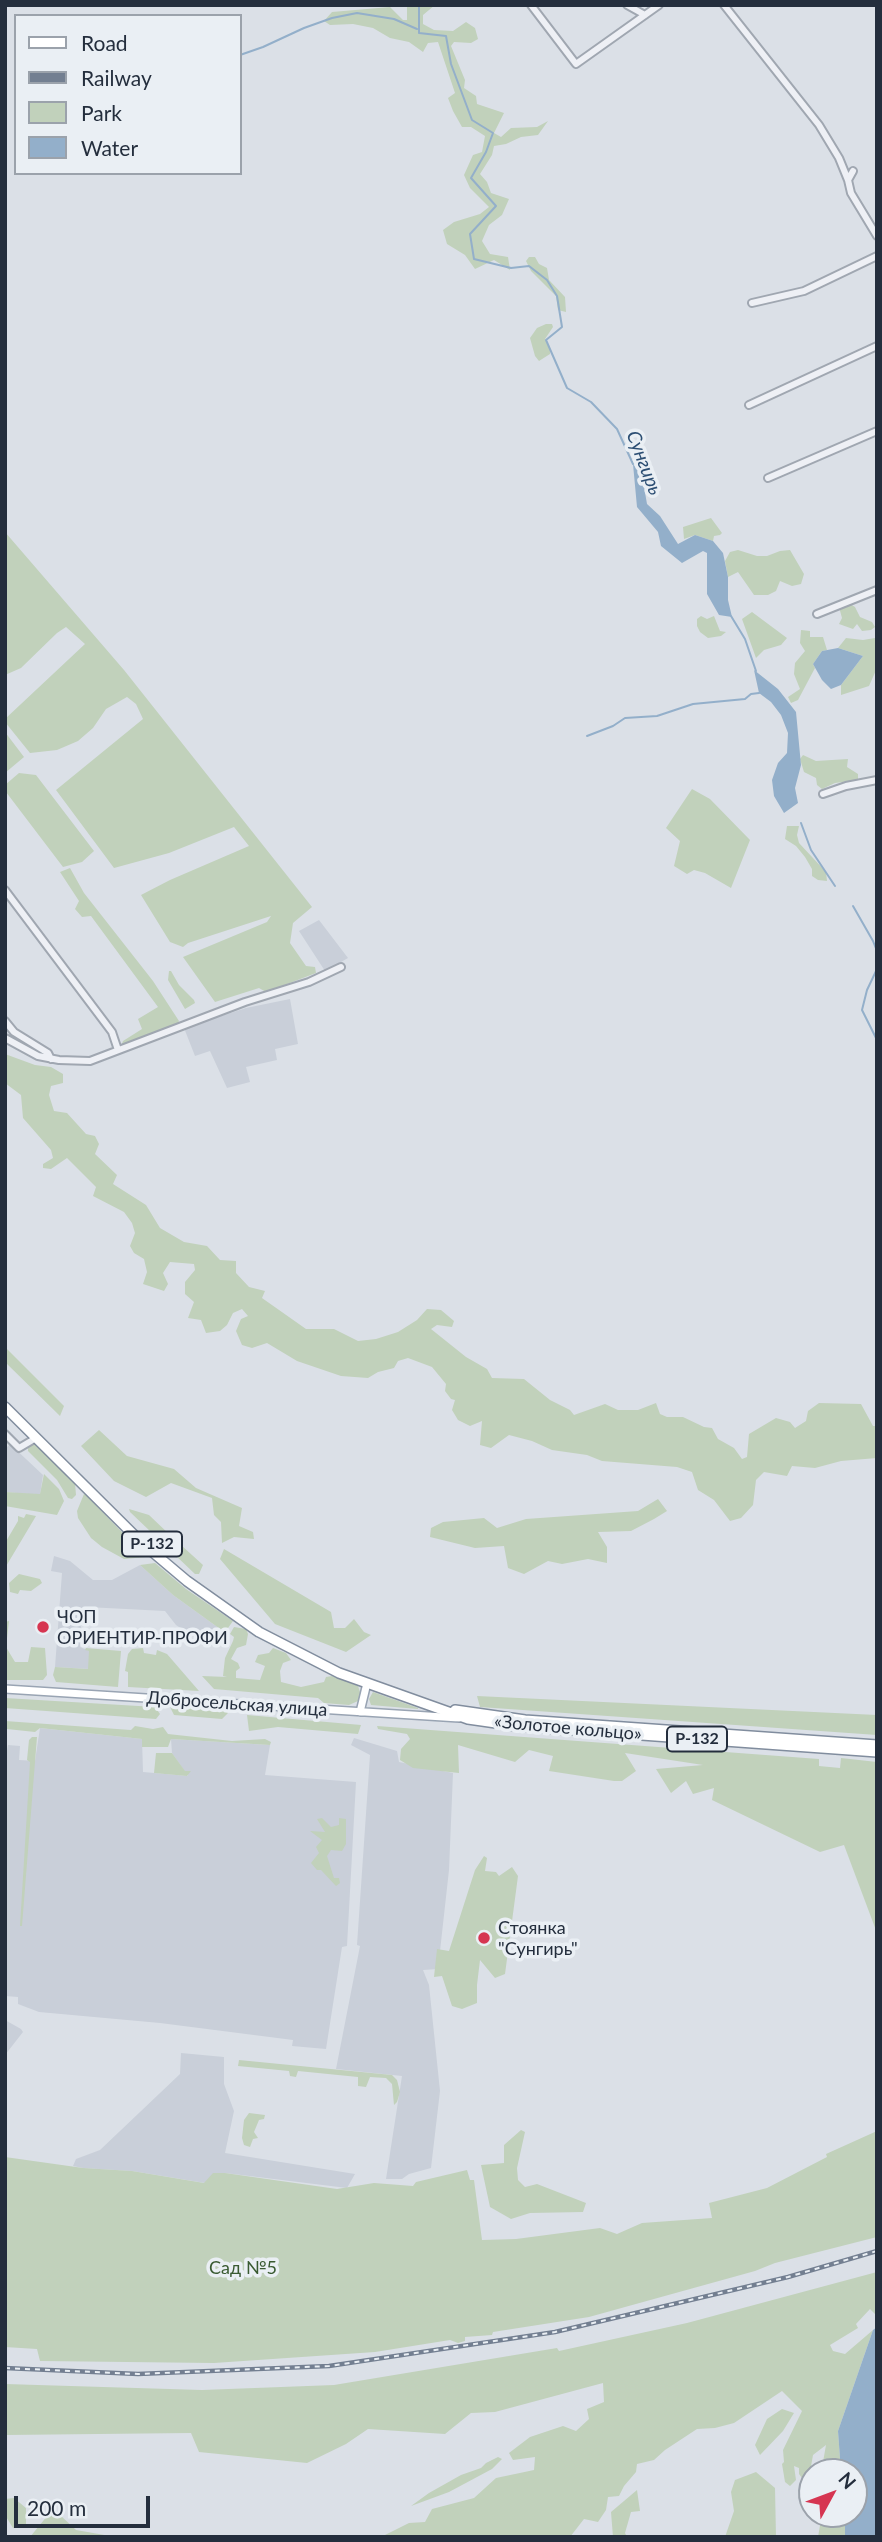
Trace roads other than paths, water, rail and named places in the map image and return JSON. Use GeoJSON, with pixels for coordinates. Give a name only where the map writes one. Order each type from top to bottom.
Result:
{"type":"FeatureCollection","features":[{"type":"Feature","properties":{"kind":"highway","name":"Р-132"},"geometry":{"type":"LineString","coordinates":[[5,1400],[146,1539],[205,1589],[273,1634],[367,1683]]}},
{"type":"Feature","properties":{"kind":"highway","name":"Р-132"},"geometry":{"type":"LineString","coordinates":[[5,1407],[142,1543],[205,1595],[259,1632],[339,1673],[468,1719]]}},
{"type":"Feature","properties":{"kind":"highway","name":"«Золотое кольцо»"},"geometry":{"type":"LineString","coordinates":[[416,1702],[491,1716],[877,1745]]}},
{"type":"Feature","properties":{"kind":"highway","name":"«Золотое кольцо»"},"geometry":{"type":"LineString","coordinates":[[468,1719],[517,1726],[877,1752]]}},
{"type":"Feature","properties":{"kind":"main road"},"geometry":{"type":"LineString","coordinates":[[360,1712],[367,1683]]}},
{"type":"Feature","properties":{"kind":"main road","name":"Добросельская улица"},"geometry":{"type":"LineString","coordinates":[[5,1689],[468,1719]]}},
{"type":"Feature","properties":{"kind":"main road"},"geometry":{"type":"LineString","coordinates":[[413,1716],[419,1707],[416,1702]]}},
{"type":"Feature","properties":{"kind":"street"},"geometry":{"type":"LineString","coordinates":[[531,5],[576,64],[659,5]]}},
{"type":"Feature","properties":{"kind":"street"},"geometry":{"type":"LineString","coordinates":[[627,5],[645,15]]}},
{"type":"Feature","properties":{"kind":"street"},"geometry":{"type":"LineString","coordinates":[[724,5],[819,125],[839,158],[858,207],[877,236]]}},
{"type":"Feature","properties":{"kind":"street"},"geometry":{"type":"LineString","coordinates":[[848,180],[853,171]]}},
{"type":"Feature","properties":{"kind":"street"},"geometry":{"type":"LineString","coordinates":[[752,303],[804,291],[877,257]]}},
{"type":"Feature","properties":{"kind":"street"},"geometry":{"type":"LineString","coordinates":[[749,405],[877,346]]}},
{"type":"Feature","properties":{"kind":"street"},"geometry":{"type":"LineString","coordinates":[[768,478],[877,431]]}},
{"type":"Feature","properties":{"kind":"street"},"geometry":{"type":"LineString","coordinates":[[817,614],[877,590]]}},
{"type":"Feature","properties":{"kind":"street"},"geometry":{"type":"LineString","coordinates":[[823,794],[877,780]]}},
{"type":"Feature","properties":{"kind":"street"},"geometry":{"type":"LineString","coordinates":[[5,890],[112,1032],[118,1051]]}},
{"type":"Feature","properties":{"kind":"street"},"geometry":{"type":"LineString","coordinates":[[5,1038],[38,1056],[90,1060],[245,1002],[309,982],[341,967]]}},
{"type":"Feature","properties":{"kind":"street"},"geometry":{"type":"LineString","coordinates":[[5,1021],[14,1032],[48,1053],[51,1059]]}},
{"type":"Feature","properties":{"kind":"street"},"geometry":{"type":"LineString","coordinates":[[5,1434],[19,1448],[36,1438]]}},
{"type":"Feature","properties":{"kind":"water"},"geometry":{"type":"Polygon","coordinates":[[[633,464],[642,475],[647,504],[660,516],[678,544],[695,535],[713,541],[723,553],[732,617],[719,615],[707,594],[707,553],[703,551],[682,563],[661,546],[658,532],[637,507],[633,464]]]}},
{"type":"Feature","properties":{"kind":"water"},"geometry":{"type":"Polygon","coordinates":[[[838,648],[863,656],[841,685],[831,689],[813,664],[822,651],[838,648]]]}},
{"type":"Feature","properties":{"kind":"water"},"geometry":{"type":"Polygon","coordinates":[[[754,670],[778,689],[796,712],[801,765],[795,788],[798,803],[784,813],[774,796],[772,780],[778,763],[787,753],[788,733],[781,715],[771,702],[759,693],[754,670]]]}},
{"type":"Feature","properties":{"kind":"water"},"geometry":{"type":"Polygon","coordinates":[[[877,2327],[877,2537],[845,2537],[845,2528],[868,2528],[868,2458],[840,2458],[838,2431],[873,2330],[877,2327]]]}},
{"type":"Feature","properties":{"kind":"waterway","name":"Сунгирь"},"geometry":{"type":"LineString","coordinates":[[419,5],[419,33],[446,36],[451,64],[472,120],[493,133],[471,178],[496,206],[470,234],[474,259],[511,268],[529,266],[547,280],[557,296],[562,327],[546,340],[567,388],[591,402],[617,429],[633,464]]}},
{"type":"Feature","properties":{"kind":"waterway"},"geometry":{"type":"LineString","coordinates":[[242,54],[304,28],[357,13],[394,19],[417,29]]}},
{"type":"Feature","properties":{"kind":"waterway","name":"Сунгирь"},"geometry":{"type":"LineString","coordinates":[[731,616],[745,639],[756,671]]}},
{"type":"Feature","properties":{"kind":"waterway"},"geometry":{"type":"LineString","coordinates":[[587,736],[625,718],[657,716],[693,704],[745,699],[751,694],[759,693]]}},
{"type":"Feature","properties":{"kind":"waterway","name":"Сунгирь"},"geometry":{"type":"LineString","coordinates":[[801,823],[811,850],[835,886]]}},
{"type":"Feature","properties":{"kind":"waterway","name":"Сунгирь"},"geometry":{"type":"LineString","coordinates":[[853,906],[877,951]]}},
{"type":"Feature","properties":{"kind":"waterway","name":"Сунгирь"},"geometry":{"type":"LineString","coordinates":[[877,969],[867,990],[862,1010],[877,1040]]}},
{"type":"Feature","properties":{"kind":"railway"},"geometry":{"type":"LineString","coordinates":[[5,2368],[138,2374],[329,2366],[555,2332],[788,2277],[877,2251]]}},
{"type":"Feature","properties":{"kind":"place","name":"ЧОП ОРИЕНТИР-ПРОФИ"},"geometry":{"type":"Point","coordinates":[43,1627]}},
{"type":"Feature","properties":{"kind":"place","name":"Стоянка \"Сунгирь\""},"geometry":{"type":"Point","coordinates":[484,1938]}},
{"type":"Feature","properties":{"kind":"park label","name":"Сад №5"},"geometry":{"type":"Point","coordinates":[243,2268]}}]}
